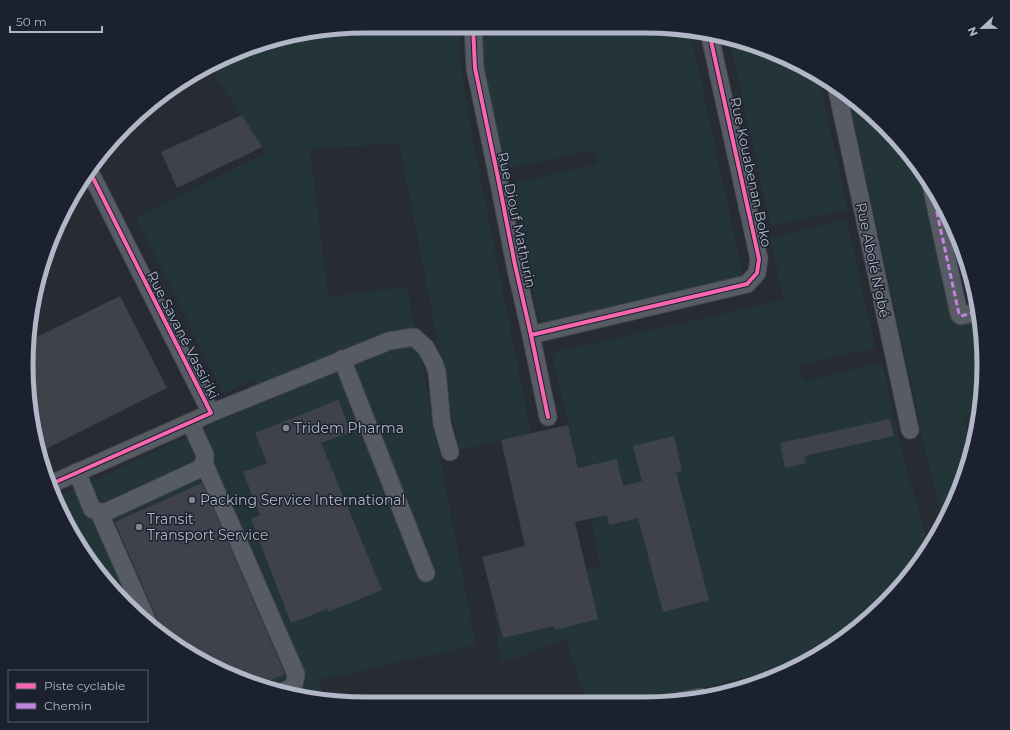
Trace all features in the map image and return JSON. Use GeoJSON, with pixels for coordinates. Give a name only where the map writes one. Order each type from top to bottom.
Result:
{"type":"FeatureCollection","features":[{"type":"Feature","properties":{"kind":"street","name":"Rue Diouf Mathurin"},"geometry":{"type":"LineString","coordinates":[[473,33],[474,68],[514,265],[531,335],[548,417]]}},
{"type":"Feature","properties":{"kind":"street","name":"Rue Kouabenan Boko"},"geometry":{"type":"LineString","coordinates":[[531,335],[747,284],[757,273],[759,259],[711,39]]}},
{"type":"Feature","properties":{"kind":"street","name":"Rue Abolé N'gbé"},"geometry":{"type":"LineString","coordinates":[[838,96],[910,430]]}},
{"type":"Feature","properties":{"kind":"street","name":"Rue Savané Vassiriki"},"geometry":{"type":"LineString","coordinates":[[55,482],[211,413],[92,176]]}},
{"type":"Feature","properties":{"kind":"street"},"geometry":{"type":"LineString","coordinates":[[935,202],[959,314],[961,316],[973,313]]}},
{"type":"Feature","properties":{"kind":"street"},"geometry":{"type":"LineString","coordinates":[[211,413],[389,341],[414,337],[426,348],[437,372],[442,424],[450,452]]}},
{"type":"Feature","properties":{"kind":"street"},"geometry":{"type":"LineString","coordinates":[[342,359],[426,573]]}},
{"type":"Feature","properties":{"kind":"street"},"geometry":{"type":"LineString","coordinates":[[77,472],[92,509],[99,512],[106,512],[199,469],[204,463],[205,456],[190,422]]}},
{"type":"Feature","properties":{"kind":"street"},"geometry":{"type":"LineString","coordinates":[[204,463],[296,674],[296,681],[289,688]]}},
{"type":"Feature","properties":{"kind":"street"},"geometry":{"type":"LineString","coordinates":[[99,512],[144,613]]}},
{"type":"Feature","properties":{"kind":"shaded area"},"geometry":{"type":"Polygon","coordinates":[[[365,33],[460,33],[460,60],[472,135],[531,433],[459,450],[399,143],[310,149],[328,297],[407,287],[476,645],[319,680],[323,694],[279,686],[238,672],[199,653],[163,628],[146,615],[115,584],[77,531],[60,496],[264,400],[255,379],[223,394],[136,217],[266,153],[212,70],[238,58],[279,44],[300,39],[365,33]]]}},
{"type":"Feature","properties":{"kind":"shaded area"},"geometry":{"type":"Polygon","coordinates":[[[482,33],[645,33],[691,36],[743,276],[540,327],[526,254],[510,184],[597,164],[594,150],[505,169],[481,63],[482,33]]]}},
{"type":"Feature","properties":{"kind":"shaded area"},"geometry":{"type":"Polygon","coordinates":[[[730,44],[772,58],[792,67],[820,83],[848,209],[771,226],[730,44]]]}},
{"type":"Feature","properties":{"kind":"shaded area"},"geometry":{"type":"Polygon","coordinates":[[[850,104],[864,115],[895,146],[921,181],[932,230],[957,319],[973,316],[977,365],[973,414],[964,416],[969,437],[952,492],[941,516],[919,427],[921,427],[850,104]]]}},
{"type":"Feature","properties":{"kind":"shaded area"},"geometry":{"type":"Polygon","coordinates":[[[847,220],[875,348],[799,365],[803,381],[882,363],[901,448],[927,540],[895,584],[864,615],[811,653],[778,669],[667,696],[585,697],[566,639],[501,664],[492,592],[601,567],[552,353],[784,300],[770,237],[847,220]]]}},
{"type":"Feature","properties":{"kind":"building"},"geometry":{"type":"Polygon","coordinates":[[[242,115],[262,147],[177,188],[161,152],[242,115]]]}},
{"type":"Feature","properties":{"kind":"building"},"geometry":{"type":"Polygon","coordinates":[[[120,296],[167,388],[44,450],[39,430],[34,387],[33,365],[34,338],[120,296]]]}},
{"type":"Feature","properties":{"kind":"building"},"geometry":{"type":"Polygon","coordinates":[[[338,400],[351,432],[321,443],[382,590],[328,612],[327,609],[291,623],[251,519],[260,515],[243,472],[267,463],[255,433],[338,400]]]}},
{"type":"Feature","properties":{"kind":"building"},"geometry":{"type":"Polygon","coordinates":[[[890,419],[894,436],[804,456],[806,463],[785,468],[780,443],[890,419]]]}},
{"type":"Feature","properties":{"kind":"building"},"geometry":{"type":"Polygon","coordinates":[[[568,425],[578,468],[617,459],[623,486],[642,481],[633,446],[674,436],[682,471],[676,472],[709,600],[663,612],[638,518],[609,525],[607,515],[575,522],[598,619],[555,630],[554,626],[503,638],[482,557],[525,546],[501,440],[568,425]]]}},
{"type":"Feature","properties":{"kind":"building"},"geometry":{"type":"Polygon","coordinates":[[[202,483],[285,674],[266,682],[238,672],[199,653],[160,626],[115,522],[202,483]]]}},
{"type":"Feature","properties":{"kind":"marked path"},"geometry":{"type":"LineString","coordinates":[[935,202],[959,314],[961,316],[973,313]]}},
{"type":"Feature","properties":{"kind":"cycle path"},"geometry":{"type":"LineString","coordinates":[[473,33],[475,68],[548,417]]}},
{"type":"Feature","properties":{"kind":"cycle path"},"geometry":{"type":"LineString","coordinates":[[531,335],[747,284],[757,273],[759,259],[711,39]]}},
{"type":"Feature","properties":{"kind":"cycle path"},"geometry":{"type":"LineString","coordinates":[[55,482],[211,413],[92,176]]}},
{"type":"Feature","properties":{"kind":"place","name":"Tridem Pharma"},"geometry":{"type":"Point","coordinates":[286,428]}},
{"type":"Feature","properties":{"kind":"place","name":"Packing Service International"},"geometry":{"type":"Point","coordinates":[192,500]}},
{"type":"Feature","properties":{"kind":"place","name":"Transit Transport Service"},"geometry":{"type":"Point","coordinates":[139,527]}}]}
